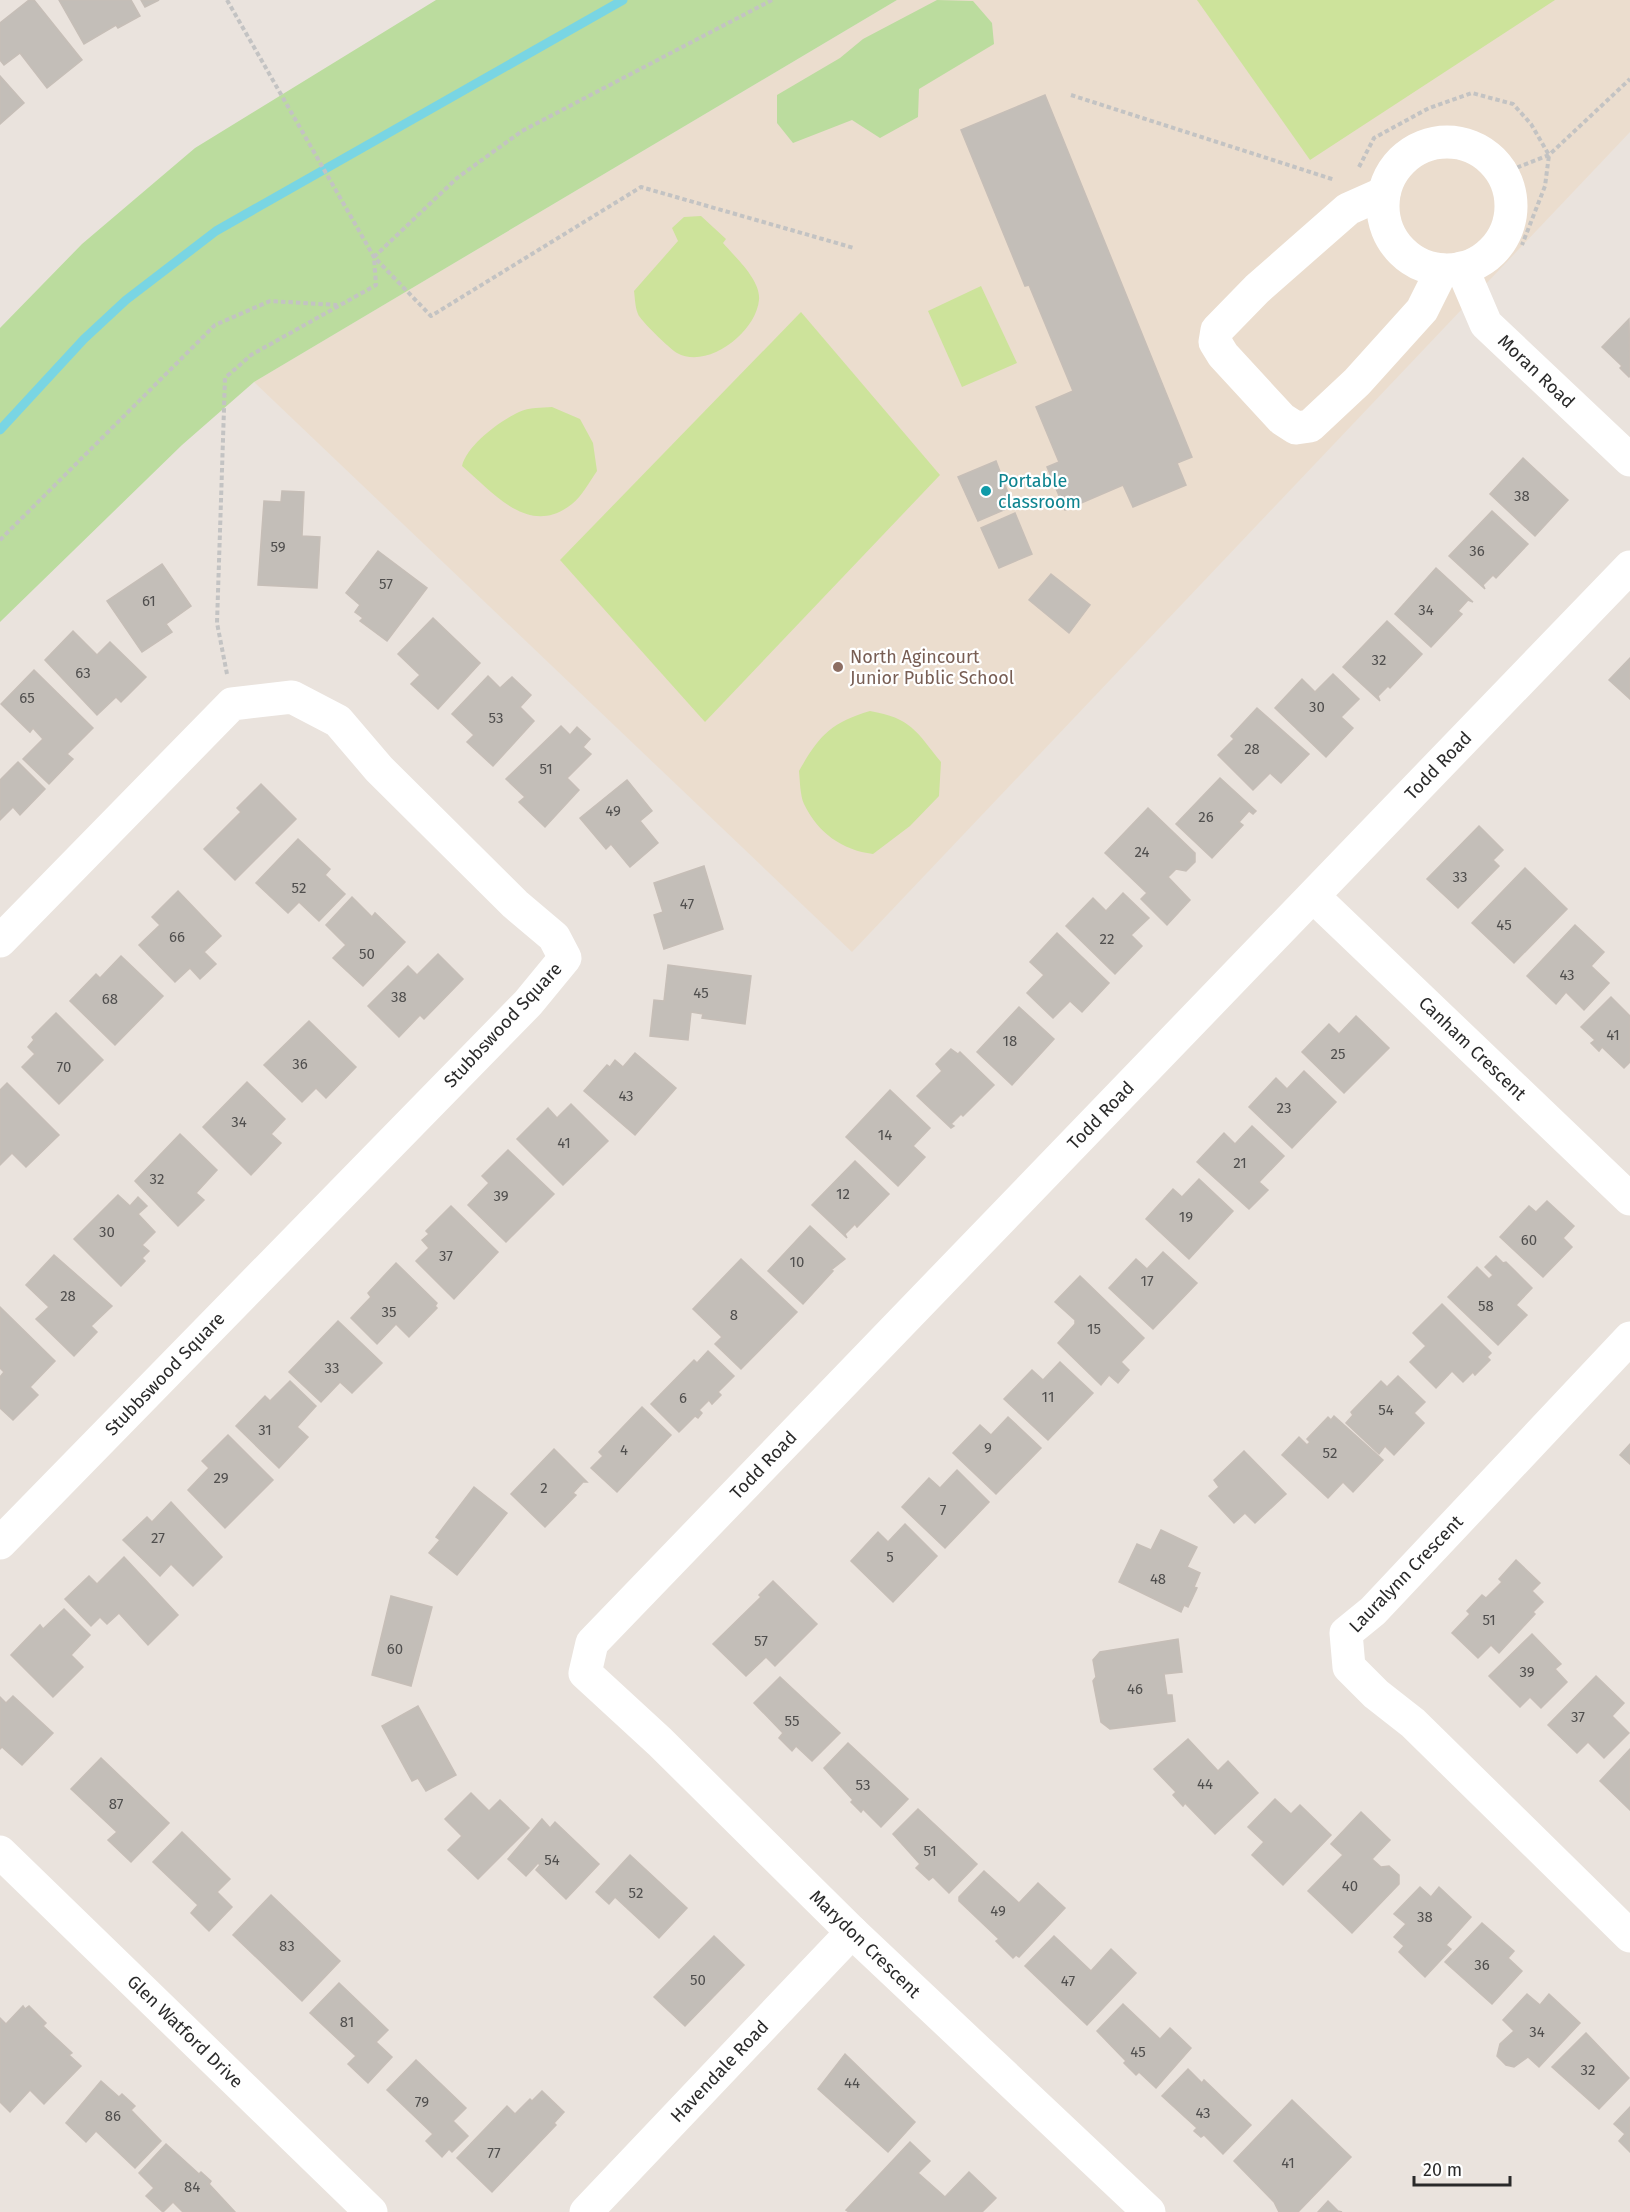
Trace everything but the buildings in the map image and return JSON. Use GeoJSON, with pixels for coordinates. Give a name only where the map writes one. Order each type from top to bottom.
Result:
{"type":"FeatureCollection","features":[{"type":"Feature","properties":{"kind":"street"},"geometry":{"type":"LineString","coordinates":[[1452,141],[1482,150],[1503,172],[1510,191],[1512,211],[1507,231],[1496,248],[1481,261],[1452,269],[1425,266],[1409,257],[1396,245],[1387,229],[1383,211],[1384,193],[1397,165],[1422,146],[1452,141]]}},
{"type":"Feature","properties":{"kind":"street"},"geometry":{"type":"LineString","coordinates":[[1384,193],[1348,209],[1257,288],[1217,330],[1215,342],[1223,355],[1282,419],[1296,428],[1310,426],[1356,382],[1422,310],[1452,269]]}},
{"type":"Feature","properties":{"kind":"street","name":"Moran Road"},"geometry":{"type":"LineString","coordinates":[[1452,269],[1486,324],[1630,460]]}},
{"type":"Feature","properties":{"kind":"street","name":"Todd Road"},"geometry":{"type":"LineString","coordinates":[[585,1673],[592,1643],[1630,567]]}},
{"type":"Feature","properties":{"kind":"street","name":"Stubbswood Square"},"geometry":{"type":"LineString","coordinates":[[0,1543],[528,1003],[565,958],[554,937],[515,904],[388,778],[338,721],[292,697],[232,704]]}},
{"type":"Feature","properties":{"kind":"street"},"geometry":{"type":"LineString","coordinates":[[0,941],[232,704]]}},
{"type":"Feature","properties":{"kind":"street","name":"Canham Crescent"},"geometry":{"type":"LineString","coordinates":[[1314,897],[1630,1199]]}},
{"type":"Feature","properties":{"kind":"street","name":"Lauralynn Crescent"},"geometry":{"type":"LineString","coordinates":[[1630,1338],[1373,1611],[1346,1633],[1350,1667],[1376,1694],[1413,1724],[1630,1936]]}},
{"type":"Feature","properties":{"kind":"street","name":"Marydon Crescent"},"geometry":{"type":"LineString","coordinates":[[585,1673],[660,1742],[852,1932],[1149,2212]]}},
{"type":"Feature","properties":{"kind":"street","name":"Glen Watford Drive"},"geometry":{"type":"LineString","coordinates":[[0,1852],[371,2212]]}},
{"type":"Feature","properties":{"kind":"street","name":"Havendale Road"},"geometry":{"type":"LineString","coordinates":[[586,2212],[852,1932]]}},
{"type":"Feature","properties":{"kind":"path"},"geometry":{"type":"LineString","coordinates":[[227,0],[374,257],[431,316],[641,187],[854,248]]}},
{"type":"Feature","properties":{"kind":"path"},"geometry":{"type":"LineString","coordinates":[[374,257],[457,178],[522,131],[772,0]]}},
{"type":"Feature","properties":{"kind":"path"},"geometry":{"type":"LineString","coordinates":[[1503,172],[1549,155],[1630,79]]}},
{"type":"Feature","properties":{"kind":"path"},"geometry":{"type":"LineString","coordinates":[[1354,175],[1374,138],[1429,108],[1472,93],[1513,104],[1531,124],[1549,155],[1545,186],[1522,245]]}},
{"type":"Feature","properties":{"kind":"path"},"geometry":{"type":"LineString","coordinates":[[1071,95],[1339,181]]}},
{"type":"Feature","properties":{"kind":"path"},"geometry":{"type":"LineString","coordinates":[[232,704],[217,623],[225,378],[251,355],[376,285],[374,257]]}},
{"type":"Feature","properties":{"kind":"path"},"geometry":{"type":"LineString","coordinates":[[0,540],[215,325],[270,301],[338,305]]}},
{"type":"Feature","properties":{"kind":"shaded area","name":"North Agincourt Junior Public School"},"geometry":{"type":"Polygon","coordinates":[[[897,0],[1630,0],[1630,132],[852,952],[254,382],[897,0]]]}},
{"type":"Feature","properties":{"kind":"green space"},"geometry":{"type":"Polygon","coordinates":[[[436,0],[897,0],[254,382],[182,445],[0,622],[0,328],[82,244],[195,148],[436,0]]]}},
{"type":"Feature","properties":{"kind":"green space"},"geometry":{"type":"Polygon","coordinates":[[[937,0],[973,1],[992,23],[994,44],[919,89],[918,117],[880,138],[852,120],[793,143],[777,123],[777,95],[840,58],[863,39],[937,0]]]}},
{"type":"Feature","properties":{"kind":"green space"},"geometry":{"type":"Polygon","coordinates":[[[1197,0],[1555,0],[1310,160],[1197,0]]]}},
{"type":"Feature","properties":{"kind":"green space"},"geometry":{"type":"Polygon","coordinates":[[[701,216],[726,239],[723,243],[752,277],[759,292],[759,300],[756,312],[749,324],[728,345],[716,352],[689,357],[673,350],[644,322],[637,311],[634,291],[678,241],[672,228],[684,217],[701,216]]]}},
{"type":"Feature","properties":{"kind":"green space"},"geometry":{"type":"Polygon","coordinates":[[[981,286],[1017,363],[962,387],[928,311],[981,286]]]}},
{"type":"Feature","properties":{"kind":"green space"},"geometry":{"type":"Polygon","coordinates":[[[801,312],[940,475],[705,722],[560,560],[801,312]]]}},
{"type":"Feature","properties":{"kind":"green space"},"geometry":{"type":"Polygon","coordinates":[[[552,407],[580,419],[593,443],[597,471],[572,504],[556,513],[541,516],[527,514],[500,499],[462,466],[477,442],[503,421],[523,410],[552,407]]]}},
{"type":"Feature","properties":{"kind":"green space"},"geometry":{"type":"Polygon","coordinates":[[[870,711],[904,722],[918,734],[941,762],[939,796],[910,826],[873,854],[851,849],[824,832],[810,814],[803,800],[799,771],[827,732],[845,721],[870,711]]]}},
{"type":"Feature","properties":{"kind":"waterway"},"geometry":{"type":"LineString","coordinates":[[0,430],[84,339],[126,300],[216,231],[623,0]]}},
{"type":"Feature","properties":{"kind":"place","name":"Portable classroom"},"geometry":{"type":"Point","coordinates":[986,491]}},
{"type":"Feature","properties":{"kind":"place","name":"North Agincourt Junior Public School"},"geometry":{"type":"Point","coordinates":[838,667]}}]}
